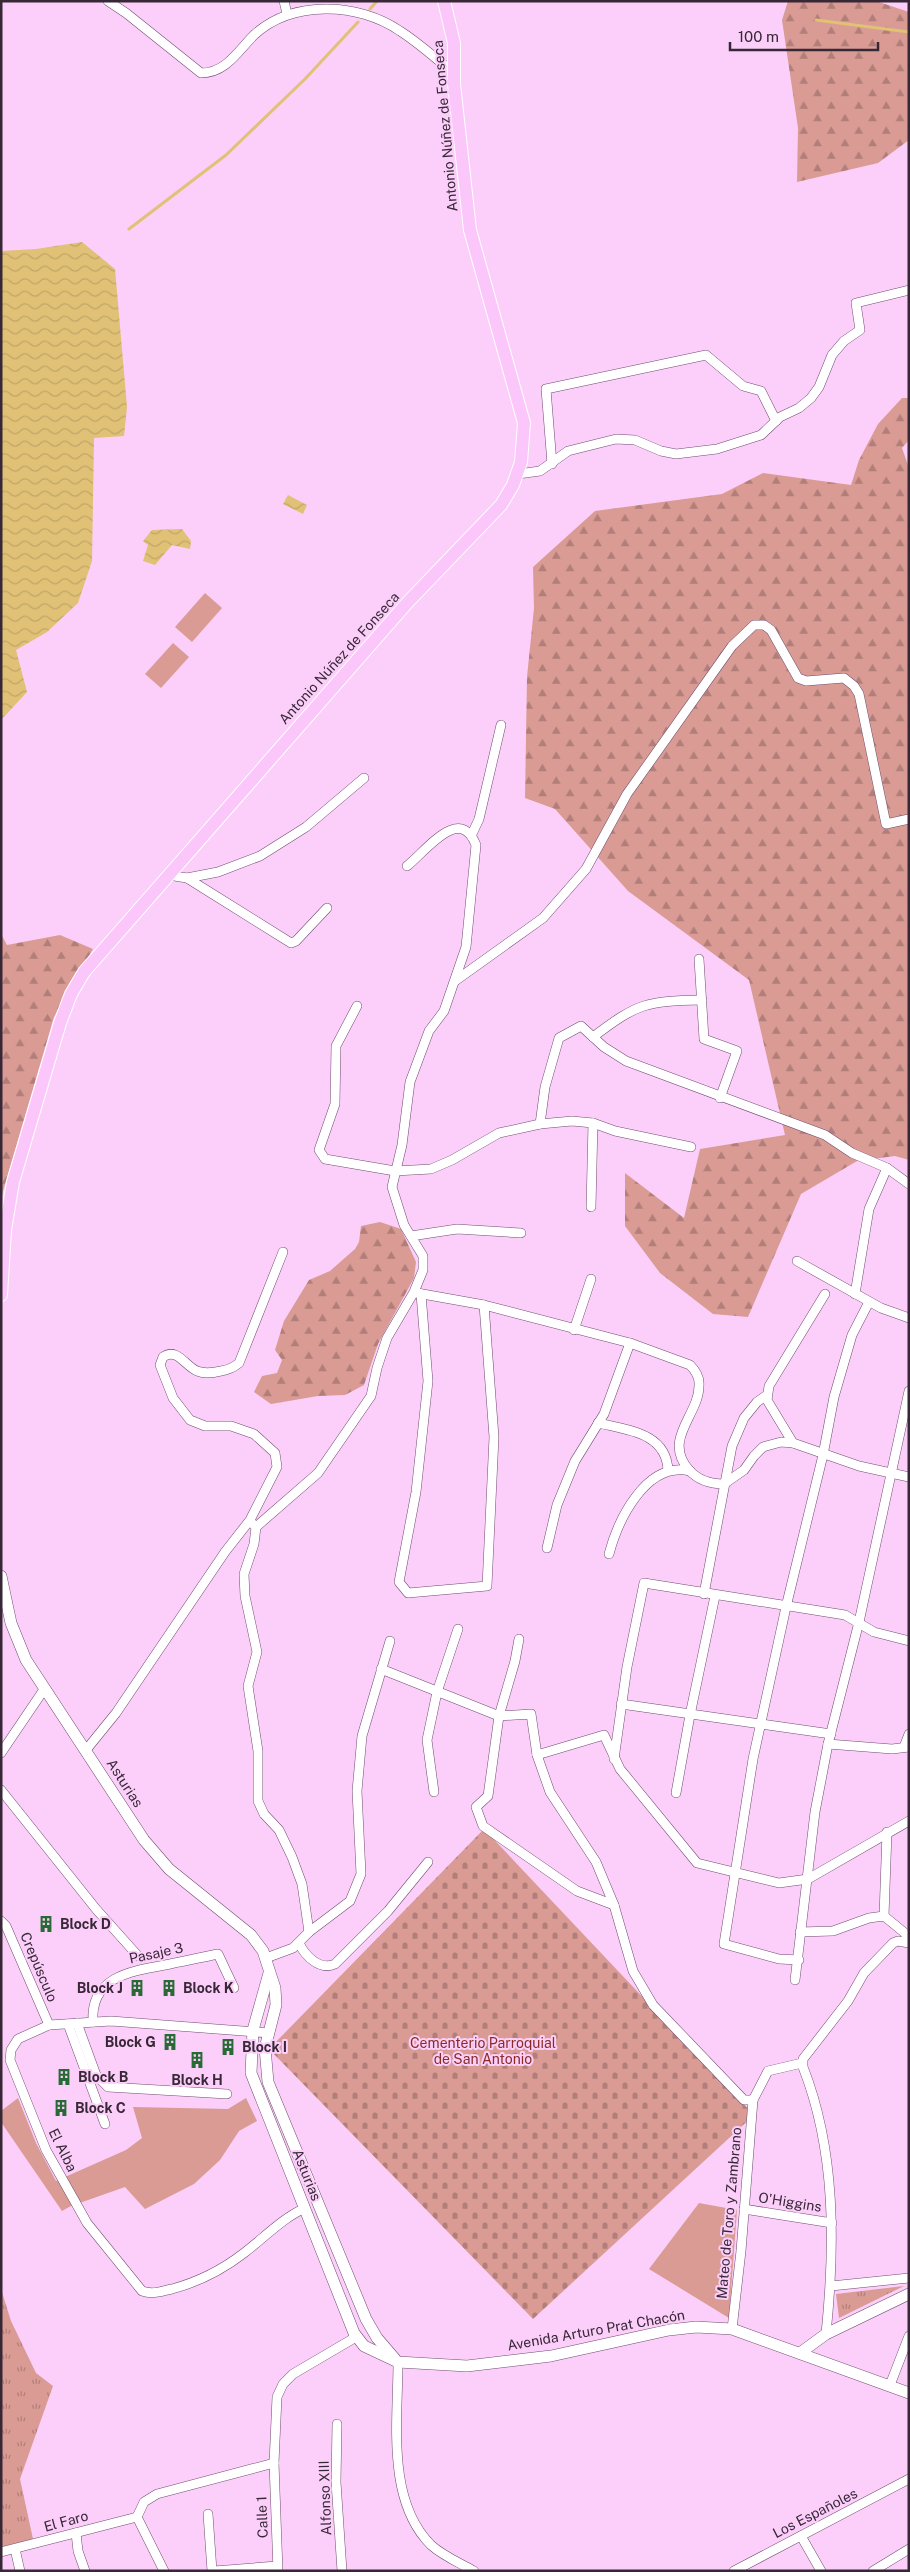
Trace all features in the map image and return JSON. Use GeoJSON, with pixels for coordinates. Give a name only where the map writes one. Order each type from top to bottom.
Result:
{"type":"FeatureCollection","features":[{"type":"Feature","properties":{"kind":"main road","name":"Antonio Núñez de Fonseca"},"geometry":{"type":"LineString","coordinates":[[1,1295],[5,1230],[11,1191],[65,1008],[92,961],[407,604],[493,514],[507,495],[518,474],[524,450],[524,423],[470,230],[464,192],[454,73],[454,43],[444,1]]}},
{"type":"Feature","properties":{"kind":"street"},"geometry":{"type":"LineString","coordinates":[[108,1],[126,13],[201,74],[212,73],[224,68],[258,31],[287,14],[326,8],[358,13],[398,30],[454,73]]}},
{"type":"Feature","properties":{"kind":"street"},"geometry":{"type":"LineString","coordinates":[[284,1],[287,14]]}},
{"type":"Feature","properties":{"kind":"street"},"geometry":{"type":"LineString","coordinates":[[518,474],[533,474],[552,464],[568,451],[616,439],[635,440],[661,451],[676,454],[717,449],[761,435],[776,421],[811,398],[819,387],[832,355],[844,341],[860,330],[856,304],[909,290]]}},
{"type":"Feature","properties":{"kind":"street"},"geometry":{"type":"LineString","coordinates":[[552,464],[546,389],[706,355],[743,386],[762,391],[776,421]]}},
{"type":"Feature","properties":{"kind":"street"},"geometry":{"type":"LineString","coordinates":[[455,981],[543,918],[586,869],[627,794],[732,646],[754,625],[764,625],[771,630],[798,678],[806,681],[844,678],[854,686],[858,694],[886,824],[909,819]]}},
{"type":"Feature","properties":{"kind":"street"},"geometry":{"type":"LineString","coordinates":[[472,834],[480,819],[501,725]]}},
{"type":"Feature","properties":{"kind":"street"},"geometry":{"type":"LineString","coordinates":[[168,875],[187,878],[218,872],[260,856],[306,826],[364,778]]}},
{"type":"Feature","properties":{"kind":"street"},"geometry":{"type":"LineString","coordinates":[[86,1750],[116,1712],[225,1552],[253,1523],[309,1482],[334,1452],[371,1396],[377,1368],[387,1338],[417,1293],[423,1270],[423,1256],[404,1225],[392,1187],[402,1145],[410,1082],[429,1031],[444,1011],[466,947],[476,845],[472,834],[465,829],[457,828],[446,831],[407,866]]}},
{"type":"Feature","properties":{"kind":"street"},"geometry":{"type":"LineString","coordinates":[[187,878],[291,943],[296,941],[327,908]]}},
{"type":"Feature","properties":{"kind":"street"},"geometry":{"type":"LineString","coordinates":[[699,959],[704,1039],[737,1051],[720,1098]]}},
{"type":"Feature","properties":{"kind":"street"},"geometry":{"type":"LineString","coordinates":[[593,1037],[622,1015],[640,1006],[662,1001],[702,1000]]}},
{"type":"Feature","properties":{"kind":"street"},"geometry":{"type":"LineString","coordinates":[[357,1006],[336,1046],[334,1104],[320,1150],[325,1159],[395,1171],[431,1169],[452,1160],[499,1133],[540,1124],[572,1121],[593,1123],[615,1131],[691,1147]]}},
{"type":"Feature","properties":{"kind":"street"},"geometry":{"type":"LineString","coordinates":[[540,1124],[545,1087],[559,1038],[581,1026],[626,1061],[720,1098],[825,1135],[852,1153],[887,1168],[909,1184]]}},
{"type":"Feature","properties":{"kind":"street"},"geometry":{"type":"LineString","coordinates":[[591,1207],[593,1123]]}},
{"type":"Feature","properties":{"kind":"street"},"geometry":{"type":"LineString","coordinates":[[854,1294],[869,1209],[887,1168]]}},
{"type":"Feature","properties":{"kind":"street"},"geometry":{"type":"LineString","coordinates":[[411,1236],[457,1229],[521,1233]]}},
{"type":"Feature","properties":{"kind":"street"},"geometry":{"type":"LineString","coordinates":[[283,1252],[239,1363],[231,1369],[209,1373],[193,1369],[173,1354],[166,1355],[160,1362],[170,1393],[190,1420],[205,1426],[232,1426],[247,1430],[275,1453],[276,1472],[253,1523],[254,1544],[244,1574],[245,1596],[257,1652],[248,1686],[258,1751],[258,1801],[264,1814],[280,1830],[292,1857],[302,1884],[309,1932]]}},
{"type":"Feature","properties":{"kind":"street"},"geometry":{"type":"LineString","coordinates":[[797,1261],[869,1302],[909,1318]]}},
{"type":"Feature","properties":{"kind":"street"},"geometry":{"type":"LineString","coordinates":[[574,1330],[590,1279]]}},
{"type":"Feature","properties":{"kind":"street"},"geometry":{"type":"LineString","coordinates":[[417,1293],[484,1305],[574,1330],[630,1343],[690,1365],[697,1374],[699,1391],[681,1432],[679,1448],[683,1460],[690,1471],[702,1480],[724,1484],[744,1470],[763,1447],[775,1443],[793,1443],[823,1455],[909,1477]]}},
{"type":"Feature","properties":{"kind":"street"},"geometry":{"type":"LineString","coordinates":[[417,1293],[428,1381],[416,1492],[399,1582],[408,1592],[487,1586],[494,1437],[484,1305]]}},
{"type":"Feature","properties":{"kind":"street"},"geometry":{"type":"LineString","coordinates":[[793,1443],[767,1400],[767,1394],[774,1376],[825,1294]]}},
{"type":"Feature","properties":{"kind":"street"},"geometry":{"type":"LineString","coordinates":[[799,1960],[779,1959],[724,1944],[759,1724],[823,1455],[834,1397],[852,1335],[869,1302]]}},
{"type":"Feature","properties":{"kind":"street"},"geometry":{"type":"LineString","coordinates":[[547,1548],[557,1505],[575,1460],[598,1423],[630,1343]]}},
{"type":"Feature","properties":{"kind":"street"},"geometry":{"type":"LineString","coordinates":[[794,1980],[799,1960],[800,1932],[816,1812],[828,1744],[859,1622],[909,1391]]}},
{"type":"Feature","properties":{"kind":"street"},"geometry":{"type":"LineString","coordinates":[[704,1594],[732,1446],[739,1427],[750,1410],[767,1394]]}},
{"type":"Feature","properties":{"kind":"street"},"geometry":{"type":"LineString","coordinates":[[598,1423],[651,1438],[664,1451],[668,1472]]}},
{"type":"Feature","properties":{"kind":"street"},"geometry":{"type":"LineString","coordinates":[[609,1554],[617,1528],[627,1510],[650,1483],[668,1472],[690,1471]]}},
{"type":"Feature","properties":{"kind":"street","name":"Asturias"},"geometry":{"type":"LineString","coordinates":[[1,1576],[11,1623],[26,1660],[160,1860],[178,1877],[251,1936],[266,1958],[274,1988],[276,2005],[264,2056],[268,2082],[366,2319],[380,2342],[398,2362]]}},
{"type":"Feature","properties":{"kind":"street"},"geometry":{"type":"LineString","coordinates":[[614,1760],[621,1704],[644,1582],[715,1596],[845,1616],[859,1622],[874,1632],[909,1641]]}},
{"type":"Feature","properties":{"kind":"street"},"geometry":{"type":"LineString","coordinates":[[676,1793],[715,1596]]}},
{"type":"Feature","properties":{"kind":"street"},"geometry":{"type":"LineString","coordinates":[[434,1792],[427,1740],[437,1692],[458,1629]]}},
{"type":"Feature","properties":{"kind":"street"},"geometry":{"type":"LineString","coordinates":[[519,1638],[515,1661],[499,1716],[488,1796],[476,1807],[484,1826],[577,1891],[614,1905]]}},
{"type":"Feature","properties":{"kind":"street"},"geometry":{"type":"LineString","coordinates":[[266,1958],[285,1953],[350,1901],[361,1874],[357,1791],[359,1754],[366,1717],[390,1641]]}},
{"type":"Feature","properties":{"kind":"street"},"geometry":{"type":"LineString","coordinates":[[381,1670],[499,1716],[531,1714],[537,1755],[550,1792],[596,1862],[614,1905],[633,1971],[653,2005],[744,2100],[753,2100],[768,2071],[802,2063]]}},
{"type":"Feature","properties":{"kind":"street"},"geometry":{"type":"LineString","coordinates":[[1,1753],[45,1688]]}},
{"type":"Feature","properties":{"kind":"street"},"geometry":{"type":"LineString","coordinates":[[621,1704],[831,1734]]}},
{"type":"Feature","properties":{"kind":"street"},"geometry":{"type":"LineString","coordinates":[[828,1744],[906,1747],[909,1734]]}},
{"type":"Feature","properties":{"kind":"street"},"geometry":{"type":"LineString","coordinates":[[537,1755],[604,1735],[614,1760],[698,1863],[779,1883],[808,1879],[909,1821]]}},
{"type":"Feature","properties":{"kind":"street"},"geometry":{"type":"LineString","coordinates":[[1,1790],[96,1909],[138,1956]]}},
{"type":"Feature","properties":{"kind":"street"},"geometry":{"type":"LineString","coordinates":[[884,1916],[887,1832]]}},
{"type":"Feature","properties":{"kind":"street"},"geometry":{"type":"LineString","coordinates":[[299,1943],[313,1961],[326,1966],[335,1964],[388,1911],[428,1862]]}},
{"type":"Feature","properties":{"kind":"street"},"geometry":{"type":"LineString","coordinates":[[800,1932],[833,1931],[869,1918],[884,1916],[906,1934],[907,1942],[893,1943],[864,1973],[848,2001],[805,2055],[802,2063],[820,2121],[832,2223],[831,2286],[826,2334]]}},
{"type":"Feature","properties":{"kind":"street","name":"Crepúsculo"},"geometry":{"type":"LineString","coordinates":[[1,1921],[6,1926],[49,2025]]}},
{"type":"Feature","properties":{"kind":"street","name":"Pasaje 3"},"geometry":{"type":"LineString","coordinates":[[93,2022],[94,2005],[102,1990],[112,1980],[130,1972],[218,1954],[234,1988]]}},
{"type":"Feature","properties":{"kind":"street","name":"Asturias"},"geometry":{"type":"LineString","coordinates":[[269,1973],[253,2030],[251,2073],[356,2337],[369,2350],[398,2362]]}},
{"type":"Feature","properties":{"kind":"street","name":"El Alba"},"geometry":{"type":"LineString","coordinates":[[269,2033],[253,2030],[93,2022],[49,2025],[18,2039],[11,2050],[10,2060],[46,2150],[87,2223],[138,2288],[147,2293],[156,2293],[201,2279],[231,2262],[288,2216],[305,2208]]}},
{"type":"Feature","properties":{"kind":"street"},"geometry":{"type":"LineString","coordinates":[[73,2023],[96,2075],[108,2087],[227,2094]]}},
{"type":"Feature","properties":{"kind":"street"},"geometry":{"type":"LineString","coordinates":[[73,2023],[104,2124]]}},
{"type":"Feature","properties":{"kind":"street","name":"Mateo de Toro y Zambrano"},"geometry":{"type":"LineString","coordinates":[[732,2329],[742,2251],[753,2100]]}},
{"type":"Feature","properties":{"kind":"street","name":"O'Higgins"},"geometry":{"type":"LineString","coordinates":[[744,2209],[832,2223]]}},
{"type":"Feature","properties":{"kind":"street"},"geometry":{"type":"LineString","coordinates":[[831,2286],[909,2278]]}},
{"type":"Feature","properties":{"kind":"street"},"geometry":{"type":"LineString","coordinates":[[800,2353],[826,2334],[909,2294]]}},
{"type":"Feature","properties":{"kind":"street","name":"Avenida Arturo Prat Chacón"},"geometry":{"type":"LineString","coordinates":[[398,2362],[467,2366],[552,2356],[670,2330],[696,2327],[732,2329],[909,2393]]}},
{"type":"Feature","properties":{"kind":"street"},"geometry":{"type":"LineString","coordinates":[[890,2385],[909,2336]]}},
{"type":"Feature","properties":{"kind":"street"},"geometry":{"type":"LineString","coordinates":[[164,2571],[137,2516],[144,2502],[157,2494],[274,2463],[276,2404],[283,2384],[293,2374],[356,2337]]}},
{"type":"Feature","properties":{"kind":"street"},"geometry":{"type":"LineString","coordinates":[[398,2362],[399,2475],[405,2503],[418,2529],[431,2545],[474,2571]]}},
{"type":"Feature","properties":{"kind":"street","name":"Alfonso XIII"},"geometry":{"type":"LineString","coordinates":[[337,2424],[336,2482],[342,2571]]}},
{"type":"Feature","properties":{"kind":"street","name":"Calle 1"},"geometry":{"type":"LineString","coordinates":[[274,2463],[277,2569]]}},
{"type":"Feature","properties":{"kind":"street","name":"Los Españoles"},"geometry":{"type":"LineString","coordinates":[[734,2571],[907,2483]]}},
{"type":"Feature","properties":{"kind":"street"},"geometry":{"type":"LineString","coordinates":[[208,2514],[213,2571],[277,2569]]}},
{"type":"Feature","properties":{"kind":"street","name":"El Faro"},"geometry":{"type":"LineString","coordinates":[[1,2552],[137,2516]]}},
{"type":"Feature","properties":{"kind":"street"},"geometry":{"type":"LineString","coordinates":[[76,2533],[78,2551],[85,2571]]}},
{"type":"Feature","properties":{"kind":"street"},"geometry":{"type":"LineString","coordinates":[[801,2536],[821,2571]]}},
{"type":"Feature","properties":{"kind":"street"},"geometry":{"type":"LineString","coordinates":[[15,2549],[20,2571]]}},
{"type":"Feature","properties":{"kind":"street"},"geometry":{"type":"LineString","coordinates":[[873,2571],[909,2549]]}},
{"type":"Feature","properties":{"kind":"green space"},"geometry":{"type":"Polygon","coordinates":[[[788,1],[876,1],[909,12],[909,140],[878,163],[797,182],[798,128],[782,20],[788,1]]]}},
{"type":"Feature","properties":{"kind":"green space"},"geometry":{"type":"Polygon","coordinates":[[[902,398],[909,398],[909,440],[902,448],[909,468],[909,1160],[895,1156],[857,1161],[801,1194],[748,1317],[713,1314],[660,1273],[625,1226],[625,1173],[684,1218],[700,1149],[785,1135],[749,980],[628,891],[555,809],[525,798],[527,677],[534,608],[533,567],[595,511],[722,494],[763,473],[851,485],[859,460],[878,424],[902,398]]]}},
{"type":"Feature","properties":{"kind":"green space"},"geometry":{"type":"Polygon","coordinates":[[[205,593],[222,608],[192,642],[175,627],[205,593]]]}},
{"type":"Feature","properties":{"kind":"green space"},"geometry":{"type":"Polygon","coordinates":[[[173,643],[189,657],[161,688],[145,674],[173,643]]]}},
{"type":"Feature","properties":{"kind":"green space"},"geometry":{"type":"Polygon","coordinates":[[[1,934],[7,945],[60,935],[93,949],[54,1017],[1,1198],[1,934]]]}},
{"type":"Feature","properties":{"kind":"green space"},"geometry":{"type":"Polygon","coordinates":[[[380,1222],[401,1229],[416,1262],[414,1278],[378,1344],[364,1385],[345,1395],[318,1396],[271,1404],[254,1392],[262,1376],[277,1373],[282,1360],[275,1350],[284,1321],[309,1280],[330,1271],[355,1249],[359,1242],[361,1226],[380,1222]]]}},
{"type":"Feature","properties":{"kind":"green space","name":"Cementerio Parroquial de San Antonio"},"geometry":{"type":"Polygon","coordinates":[[[484,1829],[754,2115],[533,2319],[269,2049],[484,1829]]]}},
{"type":"Feature","properties":{"kind":"green space"},"geometry":{"type":"Polygon","coordinates":[[[18,2098],[36,2143],[56,2181],[126,2150],[142,2138],[133,2107],[228,2109],[246,2098],[257,2121],[239,2131],[220,2160],[194,2184],[145,2209],[125,2187],[62,2211],[1,2122],[1,2111],[18,2098]]]}},
{"type":"Feature","properties":{"kind":"green space"},"geometry":{"type":"Polygon","coordinates":[[[699,2203],[737,2210],[729,2318],[649,2269],[699,2203]]]}},
{"type":"Feature","properties":{"kind":"green space"},"geometry":{"type":"Polygon","coordinates":[[[904,2286],[839,2318],[836,2294],[904,2286]]]}},
{"type":"Feature","properties":{"kind":"green space"},"geometry":{"type":"Polygon","coordinates":[[[1,2289],[11,2321],[36,2373],[53,2386],[20,2479],[33,2539],[1,2547],[1,2289]]]}},
{"type":"Feature","properties":{"kind":"water"},"geometry":{"type":"Polygon","coordinates":[[[82,242],[115,269],[127,407],[124,436],[94,438],[92,561],[78,603],[47,632],[16,650],[27,692],[1,720],[1,251],[36,249],[82,242]]]}},
{"type":"Feature","properties":{"kind":"water"},"geometry":{"type":"Polygon","coordinates":[[[288,495],[307,505],[303,514],[283,504],[288,495]]]}},
{"type":"Feature","properties":{"kind":"water"},"geometry":{"type":"Polygon","coordinates":[[[182,529],[191,541],[190,549],[172,545],[155,565],[143,561],[148,545],[143,541],[152,530],[182,529]]]}},
{"type":"Feature","properties":{"kind":"waterway"},"geometry":{"type":"LineString","coordinates":[[370,9],[377,1]]}},
{"type":"Feature","properties":{"kind":"waterway"},"geometry":{"type":"LineString","coordinates":[[816,20],[909,32]]}},
{"type":"Feature","properties":{"kind":"waterway"},"geometry":{"type":"LineString","coordinates":[[129,229],[226,155],[305,79],[358,22]]}},
{"type":"Feature","properties":{"kind":"place","name":"Block D"},"geometry":{"type":"Point","coordinates":[46,1924]}},
{"type":"Feature","properties":{"kind":"place","name":"Block J"},"geometry":{"type":"Point","coordinates":[137,1988]}},
{"type":"Feature","properties":{"kind":"place","name":"Block K"},"geometry":{"type":"Point","coordinates":[169,1988]}},
{"type":"Feature","properties":{"kind":"place","name":"Block G"},"geometry":{"type":"Point","coordinates":[170,2042]}},
{"type":"Feature","properties":{"kind":"place","name":"Block I"},"geometry":{"type":"Point","coordinates":[228,2047]}},
{"type":"Feature","properties":{"kind":"place","name":"Block H"},"geometry":{"type":"Point","coordinates":[197,2060]}},
{"type":"Feature","properties":{"kind":"place","name":"Block B"},"geometry":{"type":"Point","coordinates":[64,2077]}},
{"type":"Feature","properties":{"kind":"place","name":"Block C"},"geometry":{"type":"Point","coordinates":[61,2108]}}]}
